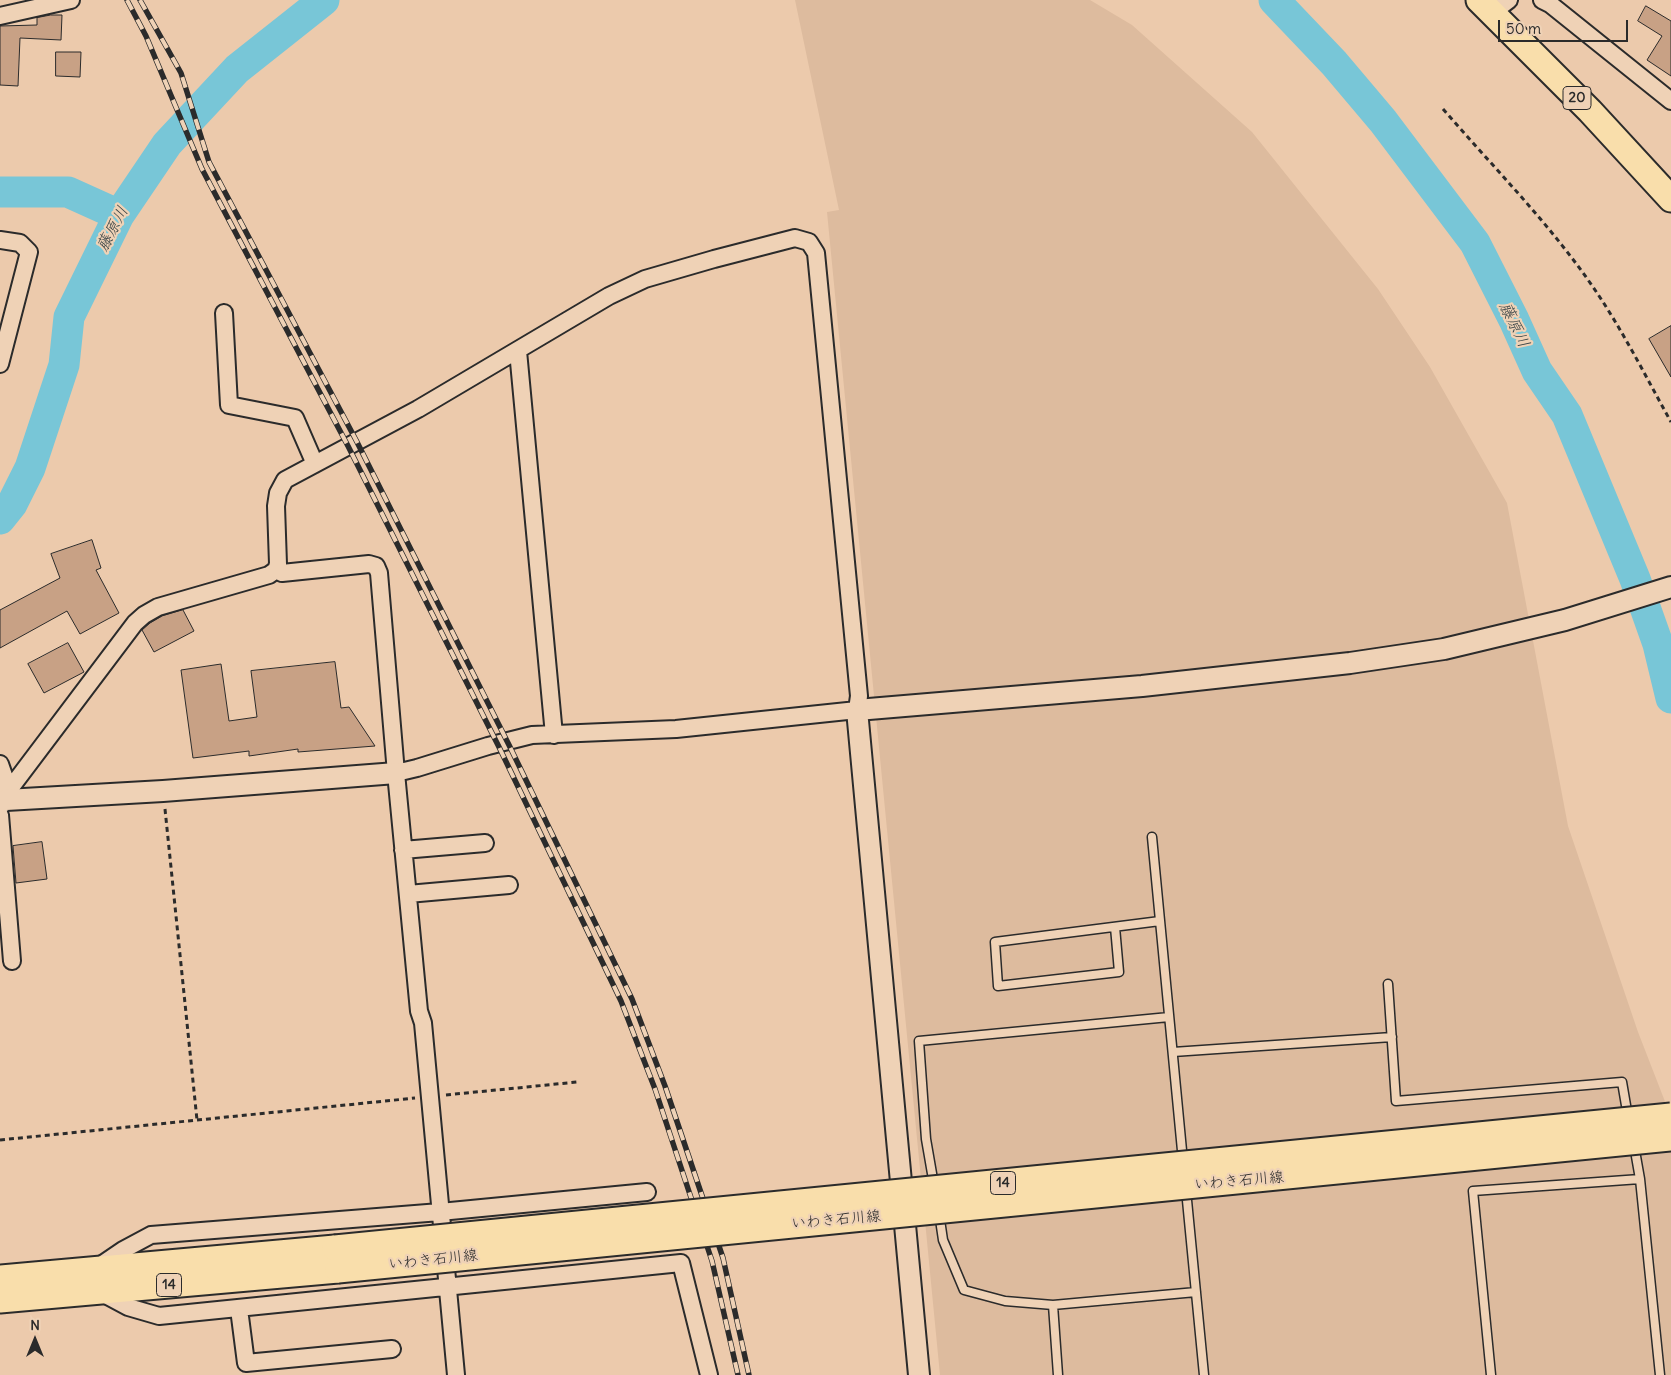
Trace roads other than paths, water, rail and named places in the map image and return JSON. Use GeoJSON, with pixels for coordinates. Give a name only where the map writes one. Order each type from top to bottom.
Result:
{"type":"FeatureCollection","features":[{"type":"Feature","properties":{"kind":"main road","name":"20"},"geometry":{"type":"LineString","coordinates":[[1493,4],[1671,199]]}},
{"type":"Feature","properties":{"kind":"main road","name":"いわき石川線"},"geometry":{"type":"LineString","coordinates":[[0,1300],[96,1281],[337,1259],[829,1201],[1671,1116]]}},
{"type":"Feature","properties":{"kind":"main road","name":"いわき石川線"},"geometry":{"type":"LineString","coordinates":[[337,1259],[509,1251],[1481,1158],[1671,1138]]}},
{"type":"Feature","properties":{"kind":"main road","name":"いわき石川線"},"geometry":{"type":"LineString","coordinates":[[0,1278],[96,1281]]}},
{"type":"Feature","properties":{"kind":"street"},"geometry":{"type":"LineString","coordinates":[[0,16],[71,0]]}},
{"type":"Feature","properties":{"kind":"street"},"geometry":{"type":"LineString","coordinates":[[1542,0],[1550,4],[1671,101]]}},
{"type":"Feature","properties":{"kind":"street"},"geometry":{"type":"LineString","coordinates":[[3,798],[135,623],[144,615],[158,607],[269,574],[276,570],[278,564],[276,506],[278,493],[285,480],[418,409],[609,296],[645,279],[795,238],[810,242],[816,253],[859,696],[857,710],[919,1375]]}},
{"type":"Feature","properties":{"kind":"street"},"geometry":{"type":"LineString","coordinates":[[0,240],[20,243],[29,252],[0,364]]}},
{"type":"Feature","properties":{"kind":"street"},"geometry":{"type":"LineString","coordinates":[[224,313],[229,405],[295,418],[315,464]]}},
{"type":"Feature","properties":{"kind":"street"},"geometry":{"type":"LineString","coordinates":[[518,351],[554,734]]}},
{"type":"Feature","properties":{"kind":"street"},"geometry":{"type":"LineString","coordinates":[[276,570],[282,573],[369,564],[376,566],[379,573],[396,773],[419,1012],[423,1023],[456,1375]]}},
{"type":"Feature","properties":{"kind":"street"},"geometry":{"type":"LineString","coordinates":[[3,798],[6,800],[163,791],[396,773],[532,735],[676,729],[857,710],[1142,686],[1350,663],[1444,649],[1565,620],[1671,588]]}},
{"type":"Feature","properties":{"kind":"street"},"geometry":{"type":"LineString","coordinates":[[0,764],[3,798]]}},
{"type":"Feature","properties":{"kind":"street"},"geometry":{"type":"LineString","coordinates":[[0,815],[12,961]]}},
{"type":"Feature","properties":{"kind":"street"},"geometry":{"type":"LineString","coordinates":[[404,850],[485,843]]}},
{"type":"Feature","properties":{"kind":"street"},"geometry":{"type":"LineString","coordinates":[[408,894],[509,885]]}},
{"type":"Feature","properties":{"kind":"street"},"geometry":{"type":"LineString","coordinates":[[647,1192],[440,1212],[151,1235],[123,1250],[96,1281],[128,1308],[159,1316],[681,1263],[705,1375]]}},
{"type":"Feature","properties":{"kind":"street"},"geometry":{"type":"LineString","coordinates":[[239,1309],[246,1363],[392,1349]]}},
{"type":"Feature","properties":{"kind":"lane"},"geometry":{"type":"LineString","coordinates":[[1152,837],[1204,1375]]}},
{"type":"Feature","properties":{"kind":"lane"},"geometry":{"type":"LineString","coordinates":[[1115,927],[1119,972],[998,986],[995,942],[1160,921]]}},
{"type":"Feature","properties":{"kind":"lane"},"geometry":{"type":"LineString","coordinates":[[1388,984],[1396,1101],[1622,1082],[1640,1179],[1660,1375]]}},
{"type":"Feature","properties":{"kind":"lane"},"geometry":{"type":"LineString","coordinates":[[935,1194],[926,1140],[919,1041],[1169,1017]]}},
{"type":"Feature","properties":{"kind":"lane"},"geometry":{"type":"LineString","coordinates":[[1173,1052],[1392,1037]]}},
{"type":"Feature","properties":{"kind":"lane"},"geometry":{"type":"LineString","coordinates":[[1491,1375],[1474,1191],[1640,1179]]}},
{"type":"Feature","properties":{"kind":"lane"},"geometry":{"type":"LineString","coordinates":[[937,1204],[943,1240],[964,1290],[1005,1301],[1053,1305],[1196,1292]]}},
{"type":"Feature","properties":{"kind":"lane"},"geometry":{"type":"LineString","coordinates":[[1053,1305],[1058,1375]]}},
{"type":"Feature","properties":{"kind":"waterway","name":"藤原川"},"geometry":{"type":"LineString","coordinates":[[0,519],[12,504],[30,468],[64,365],[69,317],[119,215],[167,144],[237,69],[324,0]]}},
{"type":"Feature","properties":{"kind":"waterway","name":"藤原川"},"geometry":{"type":"LineString","coordinates":[[1274,0],[1334,63],[1383,121],[1475,243],[1514,320],[1537,371],[1567,415],[1635,579],[1658,644],[1671,698]]}},
{"type":"Feature","properties":{"kind":"waterway"},"geometry":{"type":"LineString","coordinates":[[0,192],[68,192],[119,215]]}},
{"type":"Feature","properties":{"kind":"railway"},"geometry":{"type":"LineString","coordinates":[[127,0],[146,36],[202,169],[348,446],[499,747],[621,1001],[655,1089],[712,1261],[738,1375]]}},
{"type":"Feature","properties":{"kind":"railway"},"geometry":{"type":"LineString","coordinates":[[140,0],[181,73],[209,162],[357,442],[509,745],[632,999],[665,1086],[723,1258],[749,1375]]}}]}
